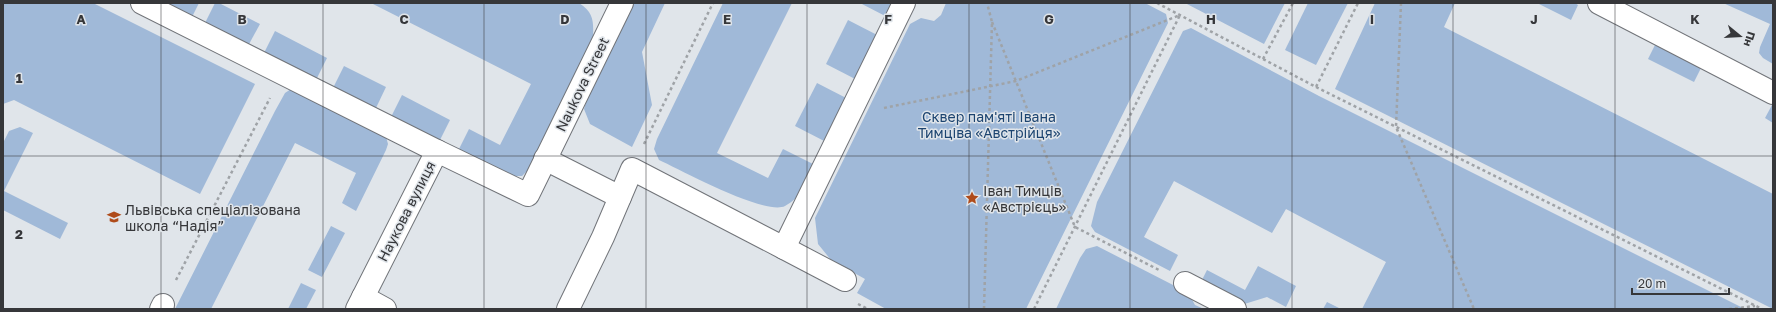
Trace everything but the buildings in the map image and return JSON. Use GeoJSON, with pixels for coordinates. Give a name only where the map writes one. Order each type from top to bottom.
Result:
{"type":"FeatureCollection","features":[{"type":"Feature","properties":{"kind":"lane"},"geometry":{"type":"LineString","coordinates":[[142,3],[437,151]]}},
{"type":"Feature","properties":{"kind":"lane"},"geometry":{"type":"LineString","coordinates":[[784,248],[904,3]]}},
{"type":"Feature","properties":{"kind":"lane"},"geometry":{"type":"LineString","coordinates":[[1599,3],[1773,93]]}},
{"type":"Feature","properties":{"kind":"lane","name":"Naukova Street"},"geometry":{"type":"LineString","coordinates":[[437,151],[528,195],[616,5]]}},
{"type":"Feature","properties":{"kind":"lane","name":"Наукова вулиця"},"geometry":{"type":"LineString","coordinates":[[385,309],[360,303],[437,151]]}},
{"type":"Feature","properties":{"kind":"lane"},"geometry":{"type":"LineString","coordinates":[[545,159],[620,197]]}},
{"type":"Feature","properties":{"kind":"lane"},"geometry":{"type":"LineString","coordinates":[[568,309],[603,236],[632,169],[845,280]]}},
{"type":"Feature","properties":{"kind":"lane"},"geometry":{"type":"LineString","coordinates":[[1185,283],[1235,309]]}},
{"type":"Feature","properties":{"kind":"path"},"geometry":{"type":"LineString","coordinates":[[632,169],[713,3]]}},
{"type":"Feature","properties":{"kind":"path"},"geometry":{"type":"LineString","coordinates":[[987,3],[992,22],[1075,227],[1185,283]]}},
{"type":"Feature","properties":{"kind":"path"},"geometry":{"type":"LineString","coordinates":[[1157,3],[1316,87],[1762,309]]}},
{"type":"Feature","properties":{"kind":"path"},"geometry":{"type":"LineString","coordinates":[[1263,59],[1292,3]]}},
{"type":"Feature","properties":{"kind":"path"},"geometry":{"type":"LineString","coordinates":[[1316,87],[1358,3]]}},
{"type":"Feature","properties":{"kind":"path"},"geometry":{"type":"LineString","coordinates":[[1401,3],[1396,127],[1474,309]]}},
{"type":"Feature","properties":{"kind":"path"},"geometry":{"type":"LineString","coordinates":[[849,116],[1016,80],[1180,15]]}},
{"type":"Feature","properties":{"kind":"path"},"geometry":{"type":"LineString","coordinates":[[1034,309],[1180,15]]}},
{"type":"Feature","properties":{"kind":"path"},"geometry":{"type":"LineString","coordinates":[[984,309],[992,22]]}},
{"type":"Feature","properties":{"kind":"path"},"geometry":{"type":"LineString","coordinates":[[162,307],[283,74]]}},
{"type":"Feature","properties":{"kind":"path"},"geometry":{"type":"LineString","coordinates":[[1729,309],[1755,306]]}},
{"type":"Feature","properties":{"kind":"green space"},"geometry":{"type":"Polygon","coordinates":[[[3,3],[93,3],[255,84],[200,194],[14,100],[3,104],[3,3]]]}},
{"type":"Feature","properties":{"kind":"green space"},"geometry":{"type":"Polygon","coordinates":[[[164,3],[199,3],[192,17],[164,3]]]}},
{"type":"Feature","properties":{"kind":"green space"},"geometry":{"type":"Polygon","coordinates":[[[215,3],[219,3],[260,24],[248,46],[205,23],[215,3]]]}},
{"type":"Feature","properties":{"kind":"green space"},"geometry":{"type":"Polygon","coordinates":[[[371,3],[579,3],[588,11],[592,20],[593,42],[528,170],[522,176],[514,176],[458,151],[469,129],[500,145],[531,84],[371,3]]]}},
{"type":"Feature","properties":{"kind":"green space"},"geometry":{"type":"Polygon","coordinates":[[[631,3],[665,3],[642,52],[652,105],[632,147],[590,124],[584,109],[591,84],[631,3]]]}},
{"type":"Feature","properties":{"kind":"green space"},"geometry":{"type":"Polygon","coordinates":[[[723,3],[792,3],[717,153],[768,178],[783,149],[817,166],[800,194],[791,203],[785,206],[775,207],[760,204],[703,182],[659,160],[654,149],[657,139],[723,3]]]}},
{"type":"Feature","properties":{"kind":"green space"},"geometry":{"type":"Polygon","coordinates":[[[860,3],[898,3],[891,19],[860,3]]]}},
{"type":"Feature","properties":{"kind":"green space","name":"Сквер пам'яті Івана Тимціва «Австрійця»"},"geometry":{"type":"Polygon","coordinates":[[[946,3],[1145,3],[1166,14],[1168,23],[1026,309],[886,309],[857,293],[865,279],[831,260],[818,244],[815,218],[910,24],[921,18],[934,21],[941,15],[946,3]]]}},
{"type":"Feature","properties":{"kind":"green space"},"geometry":{"type":"Polygon","coordinates":[[[1185,3],[1285,3],[1264,44],[1185,3]]]}},
{"type":"Feature","properties":{"kind":"green space"},"geometry":{"type":"Polygon","coordinates":[[[1308,3],[1348,3],[1316,65],[1285,50],[1308,3]]]}},
{"type":"Feature","properties":{"kind":"green space"},"geometry":{"type":"Polygon","coordinates":[[[1375,3],[1455,3],[1444,27],[1773,194],[1773,309],[1335,89],[1375,3]]]}},
{"type":"Feature","properties":{"kind":"green space"},"geometry":{"type":"Polygon","coordinates":[[[1537,3],[1575,3],[1578,5],[1571,20],[1537,3]]]}},
{"type":"Feature","properties":{"kind":"green space"},"geometry":{"type":"Polygon","coordinates":[[[1723,3],[1773,3],[1773,64],[1763,58],[1759,53],[1770,24],[1723,3]]]}},
{"type":"Feature","properties":{"kind":"green space"},"geometry":{"type":"Polygon","coordinates":[[[848,20],[881,37],[859,81],[826,64],[848,20]]]}},
{"type":"Feature","properties":{"kind":"green space"},"geometry":{"type":"Polygon","coordinates":[[[1191,28],[1319,96],[1745,309],[1362,309],[1386,262],[1286,209],[1272,233],[1174,181],[1144,237],[1178,255],[1170,271],[1095,232],[1091,226],[1097,202],[1183,31],[1191,28]]]}},
{"type":"Feature","properties":{"kind":"green space"},"geometry":{"type":"Polygon","coordinates":[[[275,31],[327,58],[316,80],[264,53],[275,31]]]}},
{"type":"Feature","properties":{"kind":"green space"},"geometry":{"type":"Polygon","coordinates":[[[1655,45],[1701,68],[1694,82],[1648,59],[1655,45]]]}},
{"type":"Feature","properties":{"kind":"green space"},"geometry":{"type":"Polygon","coordinates":[[[344,66],[386,87],[375,110],[333,88],[344,66]]]}},
{"type":"Feature","properties":{"kind":"green space"},"geometry":{"type":"Polygon","coordinates":[[[817,83],[850,100],[828,143],[795,126],[817,83]]]}},
{"type":"Feature","properties":{"kind":"green space"},"geometry":{"type":"Polygon","coordinates":[[[291,89],[385,133],[388,144],[386,150],[356,211],[342,203],[356,173],[295,143],[211,309],[175,309],[275,111],[285,93],[291,89]]]}},
{"type":"Feature","properties":{"kind":"green space"},"geometry":{"type":"Polygon","coordinates":[[[402,95],[450,120],[439,142],[391,117],[402,95]]]}},
{"type":"Feature","properties":{"kind":"green space"},"geometry":{"type":"Polygon","coordinates":[[[1772,105],[1773,106],[1773,123],[1765,118],[1772,105]]]}},
{"type":"Feature","properties":{"kind":"green space"},"geometry":{"type":"Polygon","coordinates":[[[20,127],[33,133],[4,191],[68,223],[60,239],[3,210],[3,143],[9,131],[20,127]]]}},
{"type":"Feature","properties":{"kind":"green space"},"geometry":{"type":"Polygon","coordinates":[[[331,226],[345,233],[322,277],[308,270],[331,226]]]}},
{"type":"Feature","properties":{"kind":"green space"},"geometry":{"type":"Polygon","coordinates":[[[1097,246],[1189,294],[1195,305],[1204,309],[1056,309],[1080,258],[1086,249],[1097,246]]]}},
{"type":"Feature","properties":{"kind":"green space"},"geometry":{"type":"Polygon","coordinates":[[[1258,266],[1296,286],[1286,307],[1267,297],[1238,306],[1199,286],[1207,270],[1245,290],[1258,266]]]}},
{"type":"Feature","properties":{"kind":"green space"},"geometry":{"type":"Polygon","coordinates":[[[301,283],[316,290],[306,309],[288,309],[301,283]]]}},
{"type":"Feature","properties":{"kind":"green space"},"geometry":{"type":"Polygon","coordinates":[[[1327,302],[1341,309],[1323,309],[1327,302]]]}},
{"type":"Feature","properties":{"kind":"place","name":"Іван Тимців «Австрієць»"},"geometry":{"type":"Point","coordinates":[972,198]}},
{"type":"Feature","properties":{"kind":"place","name":"Львівська спеціалізована школа “Надія”"},"geometry":{"type":"Point","coordinates":[114,217]}}]}
